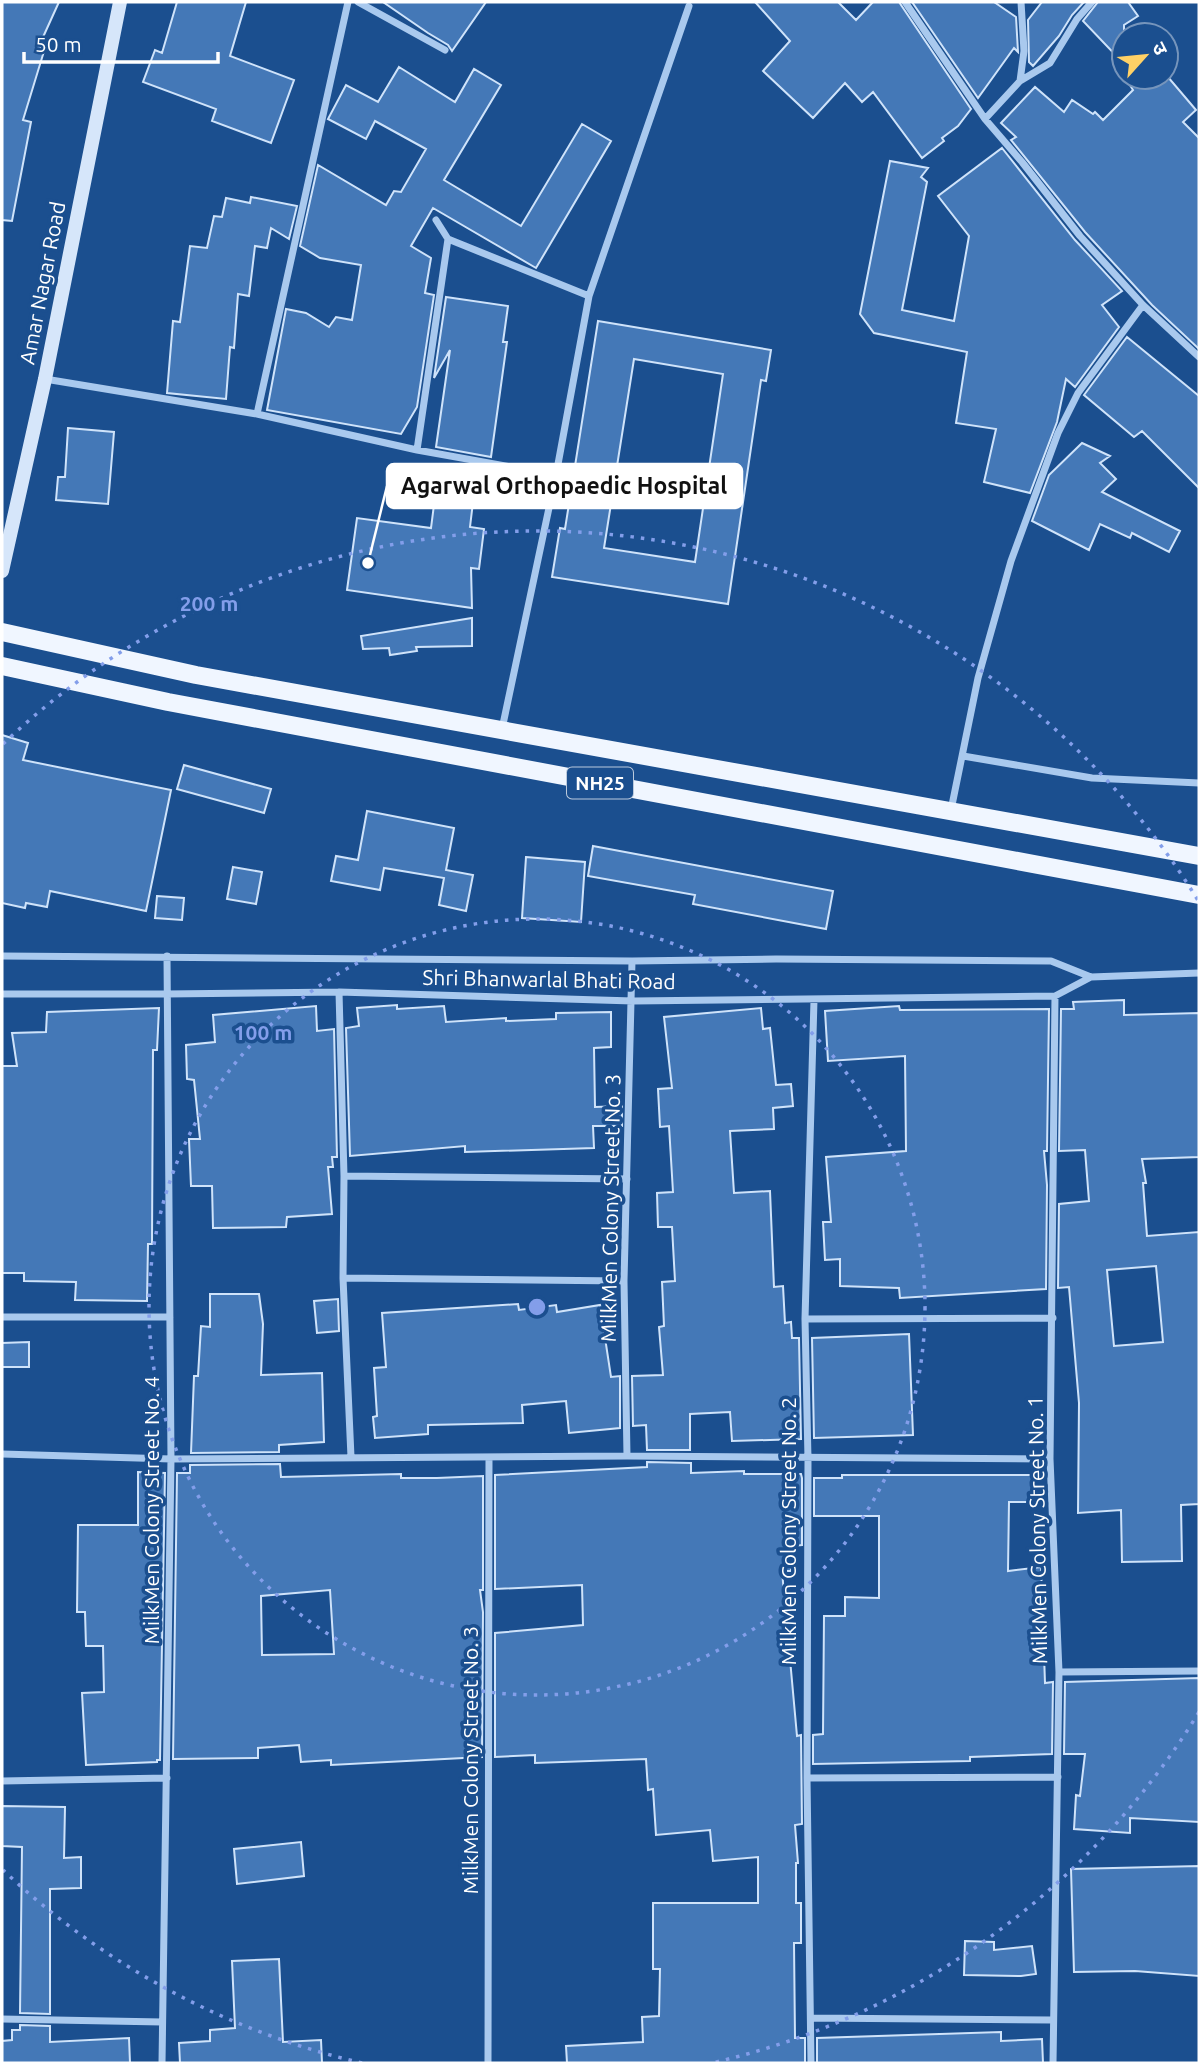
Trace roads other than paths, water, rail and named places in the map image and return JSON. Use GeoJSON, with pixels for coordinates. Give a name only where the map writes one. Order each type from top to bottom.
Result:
{"type":"FeatureCollection","features":[{"type":"Feature","properties":{"kind":"main road","name":"NH25"},"geometry":{"type":"LineString","coordinates":[[2,632],[196,675],[1199,856]]}},
{"type":"Feature","properties":{"kind":"main road","name":"NH25"},"geometry":{"type":"LineString","coordinates":[[2,666],[167,702],[1199,895]]}},
{"type":"Feature","properties":{"kind":"street","name":"Amar Nagar Road"},"geometry":{"type":"LineString","coordinates":[[2,571],[45,379],[120,2]]}},
{"type":"Feature","properties":{"kind":"street"},"geometry":{"type":"LineString","coordinates":[[257,414],[348,2]]}},
{"type":"Feature","properties":{"kind":"street"},"geometry":{"type":"LineString","coordinates":[[358,2],[445,50]]}},
{"type":"Feature","properties":{"kind":"street"},"geometry":{"type":"LineString","coordinates":[[905,2],[985,119],[1080,236],[1143,305],[1199,357]]}},
{"type":"Feature","properties":{"kind":"street"},"geometry":{"type":"LineString","coordinates":[[1020,81],[1024,51],[1021,2]]}},
{"type":"Feature","properties":{"kind":"street"},"geometry":{"type":"LineString","coordinates":[[985,119],[1020,81],[1050,63],[1077,19],[1092,2]]}},
{"type":"Feature","properties":{"kind":"street"},"geometry":{"type":"LineString","coordinates":[[502,729],[556,475],[589,296],[689,6]]}},
{"type":"Feature","properties":{"kind":"street"},"geometry":{"type":"LineString","coordinates":[[436,220],[448,239],[589,296]]}},
{"type":"Feature","properties":{"kind":"street"},"geometry":{"type":"LineString","coordinates":[[417,450],[448,239]]}},
{"type":"Feature","properties":{"kind":"street"},"geometry":{"type":"LineString","coordinates":[[950,810],[978,678],[1012,561],[1058,433],[1078,393],[1143,305]]}},
{"type":"Feature","properties":{"kind":"street"},"geometry":{"type":"LineString","coordinates":[[45,379],[257,414],[417,450],[556,475]]}},
{"type":"Feature","properties":{"kind":"street"},"geometry":{"type":"LineString","coordinates":[[963,756],[1092,778],[1199,783]]}},
{"type":"Feature","properties":{"kind":"street","name":"Shri Bhanwarlal Bhati Road"},"geometry":{"type":"LineString","coordinates":[[2,956],[1051,961],[1091,977],[1199,972]]}},
{"type":"Feature","properties":{"kind":"street","name":"MilkMen Colony Street No. 4"},"geometry":{"type":"LineString","coordinates":[[162,2063],[172,1459],[167,956]]}},
{"type":"Feature","properties":{"kind":"street","name":"MilkMen Colony Street No. 3"},"geometry":{"type":"LineString","coordinates":[[627,1456],[624,1281],[632,961]]}},
{"type":"Feature","properties":{"kind":"street","name":"Shri Bhanwarlal Bhati Road"},"geometry":{"type":"LineString","coordinates":[[2,993],[339,992],[633,1001],[814,1000],[1055,996],[1091,977]]}},
{"type":"Feature","properties":{"kind":"street"},"geometry":{"type":"LineString","coordinates":[[339,992],[344,1176],[343,1278],[351,1457]]}},
{"type":"Feature","properties":{"kind":"street","name":"MilkMen Colony Street No. 1"},"geometry":{"type":"LineString","coordinates":[[1053,2063],[1059,1777],[1059,1672],[1051,1459],[1055,996]]}},
{"type":"Feature","properties":{"kind":"street","name":"MilkMen Colony Street No. 2"},"geometry":{"type":"LineString","coordinates":[[811,2063],[805,1319],[814,1000]]}},
{"type":"Feature","properties":{"kind":"street"},"geometry":{"type":"LineString","coordinates":[[344,1176],[627,1179]]}},
{"type":"Feature","properties":{"kind":"street"},"geometry":{"type":"LineString","coordinates":[[343,1278],[624,1281]]}},
{"type":"Feature","properties":{"kind":"street"},"geometry":{"type":"LineString","coordinates":[[2,1317],[170,1317]]}},
{"type":"Feature","properties":{"kind":"street"},"geometry":{"type":"LineString","coordinates":[[805,1319],[1053,1318]]}},
{"type":"Feature","properties":{"kind":"street"},"geometry":{"type":"LineString","coordinates":[[2,1454],[172,1459],[627,1456],[1051,1459]]}},
{"type":"Feature","properties":{"kind":"street","name":"MilkMen Colony Street No. 3"},"geometry":{"type":"LineString","coordinates":[[488,2063],[489,1457]]}},
{"type":"Feature","properties":{"kind":"street"},"geometry":{"type":"LineString","coordinates":[[1059,1672],[1199,1671]]}},
{"type":"Feature","properties":{"kind":"street"},"geometry":{"type":"LineString","coordinates":[[807,1778],[1059,1777]]}},
{"type":"Feature","properties":{"kind":"street"},"geometry":{"type":"LineString","coordinates":[[2,1781],[167,1778]]}},
{"type":"Feature","properties":{"kind":"street"},"geometry":{"type":"LineString","coordinates":[[811,2018],[1052,2020]]}},
{"type":"Feature","properties":{"kind":"street"},"geometry":{"type":"LineString","coordinates":[[2,2019],[162,2022]]}},
{"type":"Feature","properties":{"kind":"place","name":"Agarwal Orthopaedic Hospital"},"geometry":{"type":"Point","coordinates":[368,563]}}]}
